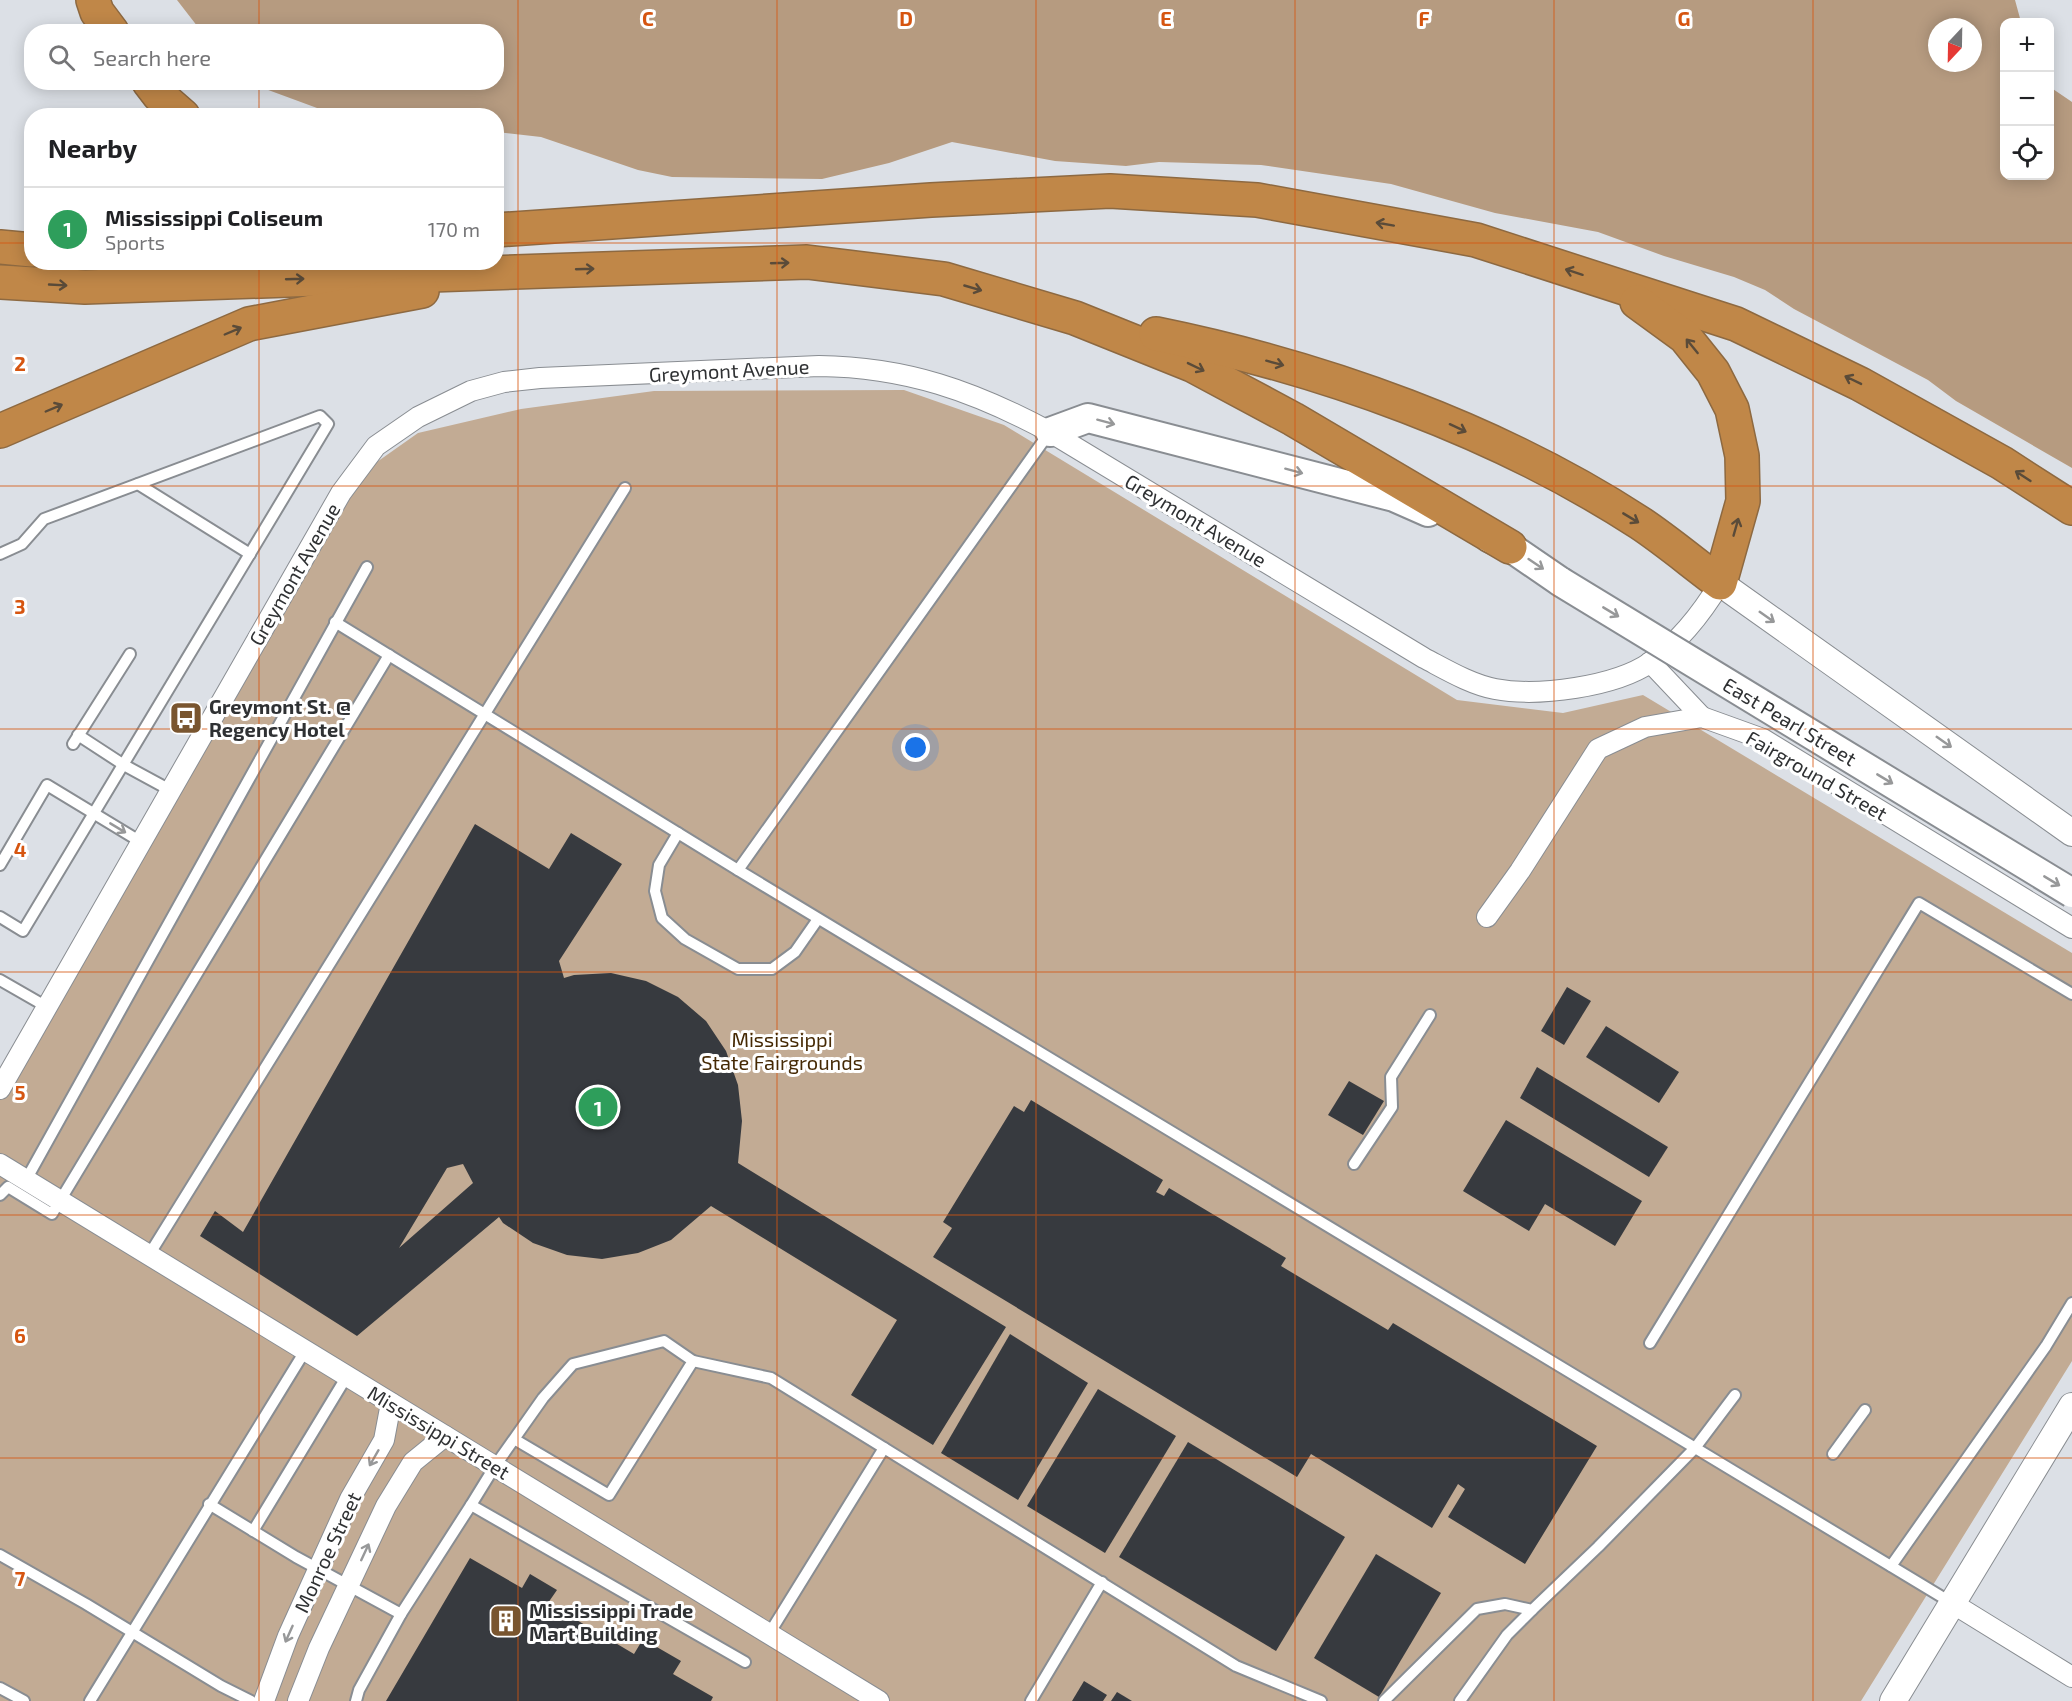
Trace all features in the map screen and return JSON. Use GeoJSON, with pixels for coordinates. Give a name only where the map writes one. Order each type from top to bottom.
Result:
{"type":"FeatureCollection","features":[{"type":"Feature","properties":{"kind":"highway"},"geometry":{"type":"LineString","coordinates":[[93,0],[106,24]]}},
{"type":"Feature","properties":{"kind":"highway"},"geometry":{"type":"LineString","coordinates":[[155,90],[174,108]]}},
{"type":"Feature","properties":{"kind":"highway"},"geometry":{"type":"LineString","coordinates":[[504,230],[919,201],[1110,191],[1257,200],[1476,240],[1736,324],[1860,384],[2002,463],[2072,508]]}},
{"type":"Feature","properties":{"kind":"highway"},"geometry":{"type":"LineString","coordinates":[[0,247],[24,249]]}},
{"type":"Feature","properties":{"kind":"highway"},"geometry":{"type":"LineString","coordinates":[[0,282],[85,287],[807,262],[944,279],[1075,318],[1199,343],[1305,371],[1426,413],[1559,475],[1641,524],[1720,583],[1743,501],[1742,456],[1732,409],[1713,372],[1685,337],[1612,284]]}},
{"type":"Feature","properties":{"kind":"highway"},"geometry":{"type":"LineString","coordinates":[[0,431],[249,324],[527,271]]}},
{"type":"Feature","properties":{"kind":"highway"},"geometry":{"type":"LineString","coordinates":[[1075,318],[1202,370],[1293,419],[1510,547]]}},
{"type":"Feature","properties":{"kind":"main road","name":"East Pearl Street"},"geometry":{"type":"LineString","coordinates":[[1050,432],[1088,418],[1395,497],[1510,547],[1561,582],[2072,893]]}},
{"type":"Feature","properties":{"kind":"street","name":"Greymont Avenue"},"geometry":{"type":"LineString","coordinates":[[0,1089],[327,515],[358,468],[376,446],[395,432],[418,417],[471,391],[504,382],[540,378],[819,366],[853,366],[884,370],[960,390],[998,405],[1050,432],[1424,658],[1464,679],[1495,689],[1530,692],[1562,690],[1624,675],[1650,662],[1690,626],[1720,583]]}},
{"type":"Feature","properties":{"kind":"street"},"geometry":{"type":"LineString","coordinates":[[1720,583],[2072,833]]}},
{"type":"Feature","properties":{"kind":"street"},"geometry":{"type":"LineString","coordinates":[[1650,662],[1702,717]]}},
{"type":"Feature","properties":{"kind":"street","name":"Fairground Street"},"geometry":{"type":"LineString","coordinates":[[1487,917],[1520,871],[1598,749],[1645,727],[1702,717],[1763,739],[2072,928]]}},
{"type":"Feature","properties":{"kind":"street","name":"Mississippi Street"},"geometry":{"type":"LineString","coordinates":[[0,1164],[879,1701]]}},
{"type":"Feature","properties":{"kind":"street","name":"Monroe Street"},"geometry":{"type":"LineString","coordinates":[[264,1701],[288,1636],[350,1499],[384,1440],[391,1403]]}},
{"type":"Feature","properties":{"kind":"street"},"geometry":{"type":"LineString","coordinates":[[1893,1701],[2072,1406]]}},
{"type":"Feature","properties":{"kind":"street","name":"Monroe Street"},"geometry":{"type":"LineString","coordinates":[[298,1701],[319,1648],[386,1506],[414,1462],[445,1436]]}},
{"type":"Feature","properties":{"kind":"street"},"geometry":{"type":"LineString","coordinates":[[1952,1603],[2072,1677]]}},
{"type":"Feature","properties":{"kind":"lane"},"geometry":{"type":"LineString","coordinates":[[0,554],[22,544],[44,519],[320,416],[328,424],[23,931],[0,917]]}},
{"type":"Feature","properties":{"kind":"lane"},"geometry":{"type":"LineString","coordinates":[[738,870],[1050,432]]}},
{"type":"Feature","properties":{"kind":"lane"},"geometry":{"type":"LineString","coordinates":[[138,484],[250,554]]}},
{"type":"Feature","properties":{"kind":"lane"},"geometry":{"type":"LineString","coordinates":[[149,1255],[625,488]]}},
{"type":"Feature","properties":{"kind":"lane"},"geometry":{"type":"LineString","coordinates":[[26,1180],[367,567]]}},
{"type":"Feature","properties":{"kind":"lane"},"geometry":{"type":"LineString","coordinates":[[335,622],[818,919],[1952,1603]]}},
{"type":"Feature","properties":{"kind":"lane"},"geometry":{"type":"LineString","coordinates":[[130,654],[75,740],[170,790]]}},
{"type":"Feature","properties":{"kind":"lane"},"geometry":{"type":"LineString","coordinates":[[0,1195],[8,1186],[52,1214],[389,655]]}},
{"type":"Feature","properties":{"kind":"lane"},"geometry":{"type":"LineString","coordinates":[[0,865],[50,781],[141,842]]}},
{"type":"Feature","properties":{"kind":"lane"},"geometry":{"type":"LineString","coordinates":[[678,833],[659,865],[655,891],[662,918],[685,939],[738,969],[772,969],[795,952],[818,919]]}},
{"type":"Feature","properties":{"kind":"lane"},"geometry":{"type":"LineString","coordinates":[[1650,1343],[1919,903],[2072,994]]}},
{"type":"Feature","properties":{"kind":"lane"},"geometry":{"type":"LineString","coordinates":[[0,980],[47,1006]]}},
{"type":"Feature","properties":{"kind":"lane"},"geometry":{"type":"LineString","coordinates":[[1354,1164],[1392,1107],[1391,1077],[1430,1015]]}},
{"type":"Feature","properties":{"kind":"lane"},"geometry":{"type":"LineString","coordinates":[[1891,1566],[2046,1346],[2072,1303]]}},
{"type":"Feature","properties":{"kind":"lane"},"geometry":{"type":"LineString","coordinates":[[356,1701],[359,1690],[402,1614],[495,1466],[543,1398],[573,1364],[664,1341],[693,1361],[771,1378],[1244,1670],[1321,1701]]}},
{"type":"Feature","properties":{"kind":"lane"},"geometry":{"type":"LineString","coordinates":[[90,1701],[209,1503],[305,1351]]}},
{"type":"Feature","properties":{"kind":"lane"},"geometry":{"type":"LineString","coordinates":[[514,1439],[609,1495],[693,1361]]}},
{"type":"Feature","properties":{"kind":"lane"},"geometry":{"type":"LineString","coordinates":[[253,1531],[347,1376]]}},
{"type":"Feature","properties":{"kind":"lane"},"geometry":{"type":"LineString","coordinates":[[1460,1701],[1507,1635],[1695,1448],[1735,1395]]}},
{"type":"Feature","properties":{"kind":"lane"},"geometry":{"type":"LineString","coordinates":[[1833,1454],[1865,1410]]}},
{"type":"Feature","properties":{"kind":"lane"},"geometry":{"type":"LineString","coordinates":[[769,1634],[884,1448]]}},
{"type":"Feature","properties":{"kind":"lane"},"geometry":{"type":"LineString","coordinates":[[209,1503],[319,1570],[402,1614]]}},
{"type":"Feature","properties":{"kind":"lane"},"geometry":{"type":"LineString","coordinates":[[471,1505],[745,1662]]}},
{"type":"Feature","properties":{"kind":"lane"},"geometry":{"type":"LineString","coordinates":[[0,1555],[251,1701]]}},
{"type":"Feature","properties":{"kind":"lane"},"geometry":{"type":"LineString","coordinates":[[1031,1701],[1102,1582]]}},
{"type":"Feature","properties":{"kind":"lane"},"geometry":{"type":"LineString","coordinates":[[1384,1701],[1477,1609],[1505,1604],[1532,1610]]}},
{"type":"Feature","properties":{"kind":"lane"},"geometry":{"type":"LineString","coordinates":[[0,1688],[24,1701]]}},
{"type":"Feature","properties":{"kind":"green space","name":"Mississippi State Fairgrounds"},"geometry":{"type":"Polygon","coordinates":[[[904,390],[1004,425],[1457,700],[1563,713],[1643,695],[2072,953],[2072,1361],[1861,1701],[0,1701],[0,1100],[367,469],[418,433],[521,409],[654,391],[904,390]]]}},
{"type":"Feature","properties":{"kind":"shaded area"},"geometry":{"type":"Polygon","coordinates":[[[177,0],[2015,0],[2020,18],[2000,18],[2000,180],[2054,180],[2054,90],[2072,102],[2072,468],[1956,401],[1928,380],[1794,309],[1765,290],[1734,277],[1664,256],[1598,232],[1495,213],[1391,184],[1261,165],[1159,162],[1126,166],[1055,161],[952,142],[889,163],[822,179],[672,177],[638,170],[541,137],[504,133],[504,108],[317,108],[268,90],[504,90],[504,24],[196,24],[177,0]]]}},
{"type":"Feature","properties":{"kind":"building"},"geometry":{"type":"Polygon","coordinates":[[[475,824],[549,869],[571,833],[622,864],[559,961],[564,978],[574,975],[611,973],[646,981],[678,997],[706,1021],[726,1051],[738,1085],[742,1121],[738,1163],[1006,1327],[933,1445],[851,1395],[897,1320],[711,1206],[671,1240],[638,1253],[602,1259],[567,1255],[533,1243],[503,1223],[499,1217],[357,1336],[200,1236],[215,1211],[243,1232],[475,824]],[[463,1164],[447,1168],[399,1248],[473,1183],[463,1164]]]}},
{"type":"Feature","properties":{"kind":"building"},"geometry":{"type":"Polygon","coordinates":[[[1567,987],[1591,1001],[1564,1045],[1541,1031],[1567,987]]]}},
{"type":"Feature","properties":{"kind":"building"},"geometry":{"type":"Polygon","coordinates":[[[1606,1026],[1679,1072],[1659,1103],[1586,1057],[1606,1026]]]}},
{"type":"Feature","properties":{"kind":"building"},"geometry":{"type":"Polygon","coordinates":[[[1537,1067],[1668,1147],[1649,1177],[1520,1098],[1537,1067]]]}},
{"type":"Feature","properties":{"kind":"building"},"geometry":{"type":"Polygon","coordinates":[[[1349,1081],[1384,1101],[1363,1135],[1328,1115],[1349,1081]]]}},
{"type":"Feature","properties":{"kind":"building"},"geometry":{"type":"Polygon","coordinates":[[[1031,1100],[1163,1180],[1156,1192],[1164,1196],[1169,1188],[1286,1258],[1281,1266],[1388,1330],[1393,1323],[1597,1446],[1525,1564],[1448,1517],[1465,1489],[1458,1484],[1432,1528],[1311,1454],[1297,1477],[933,1257],[952,1228],[943,1222],[1014,1106],[1024,1112],[1031,1100]]]}},
{"type":"Feature","properties":{"kind":"building"},"geometry":{"type":"Polygon","coordinates":[[[1506,1120],[1642,1201],[1615,1246],[1545,1204],[1529,1231],[1463,1191],[1506,1120]]]}},
{"type":"Feature","properties":{"kind":"building"},"geometry":{"type":"Polygon","coordinates":[[[1010,1334],[1088,1383],[1018,1500],[941,1453],[1010,1334]]]}},
{"type":"Feature","properties":{"kind":"building"},"geometry":{"type":"Polygon","coordinates":[[[1098,1389],[1176,1436],[1105,1553],[1027,1506],[1098,1389]]]}},
{"type":"Feature","properties":{"kind":"building"},"geometry":{"type":"Polygon","coordinates":[[[1188,1442],[1345,1537],[1276,1651],[1119,1557],[1188,1442]]]}},
{"type":"Feature","properties":{"kind":"building"},"geometry":{"type":"Polygon","coordinates":[[[1376,1554],[1441,1593],[1379,1697],[1314,1658],[1376,1554]]]}},
{"type":"Feature","properties":{"kind":"building","name":"Mississippi Trade Mart Building"},"geometry":{"type":"Polygon","coordinates":[[[470,1558],[522,1588],[530,1574],[557,1590],[548,1603],[634,1654],[643,1639],[681,1661],[673,1674],[713,1697],[711,1701],[386,1701],[470,1558]]]}},
{"type":"Feature","properties":{"kind":"building"},"geometry":{"type":"Polygon","coordinates":[[[1084,1681],[1107,1695],[1103,1701],[1072,1701],[1084,1681]]]}},
{"type":"Feature","properties":{"kind":"building"},"geometry":{"type":"Polygon","coordinates":[[[1117,1692],[1132,1701],[1111,1701],[1117,1692]]]}},
{"type":"Feature","properties":{"kind":"place","name":"Greymont St. @ Regency Hotel"},"geometry":{"type":"Point","coordinates":[186,718]}},
{"type":"Feature","properties":{"kind":"place","name":"Mississippi Coliseum"},"geometry":{"type":"Point","coordinates":[598,1107]}},
{"type":"Feature","properties":{"kind":"place","name":"Mississippi Trade Mart Building"},"geometry":{"type":"Point","coordinates":[506,1621]}}]}
